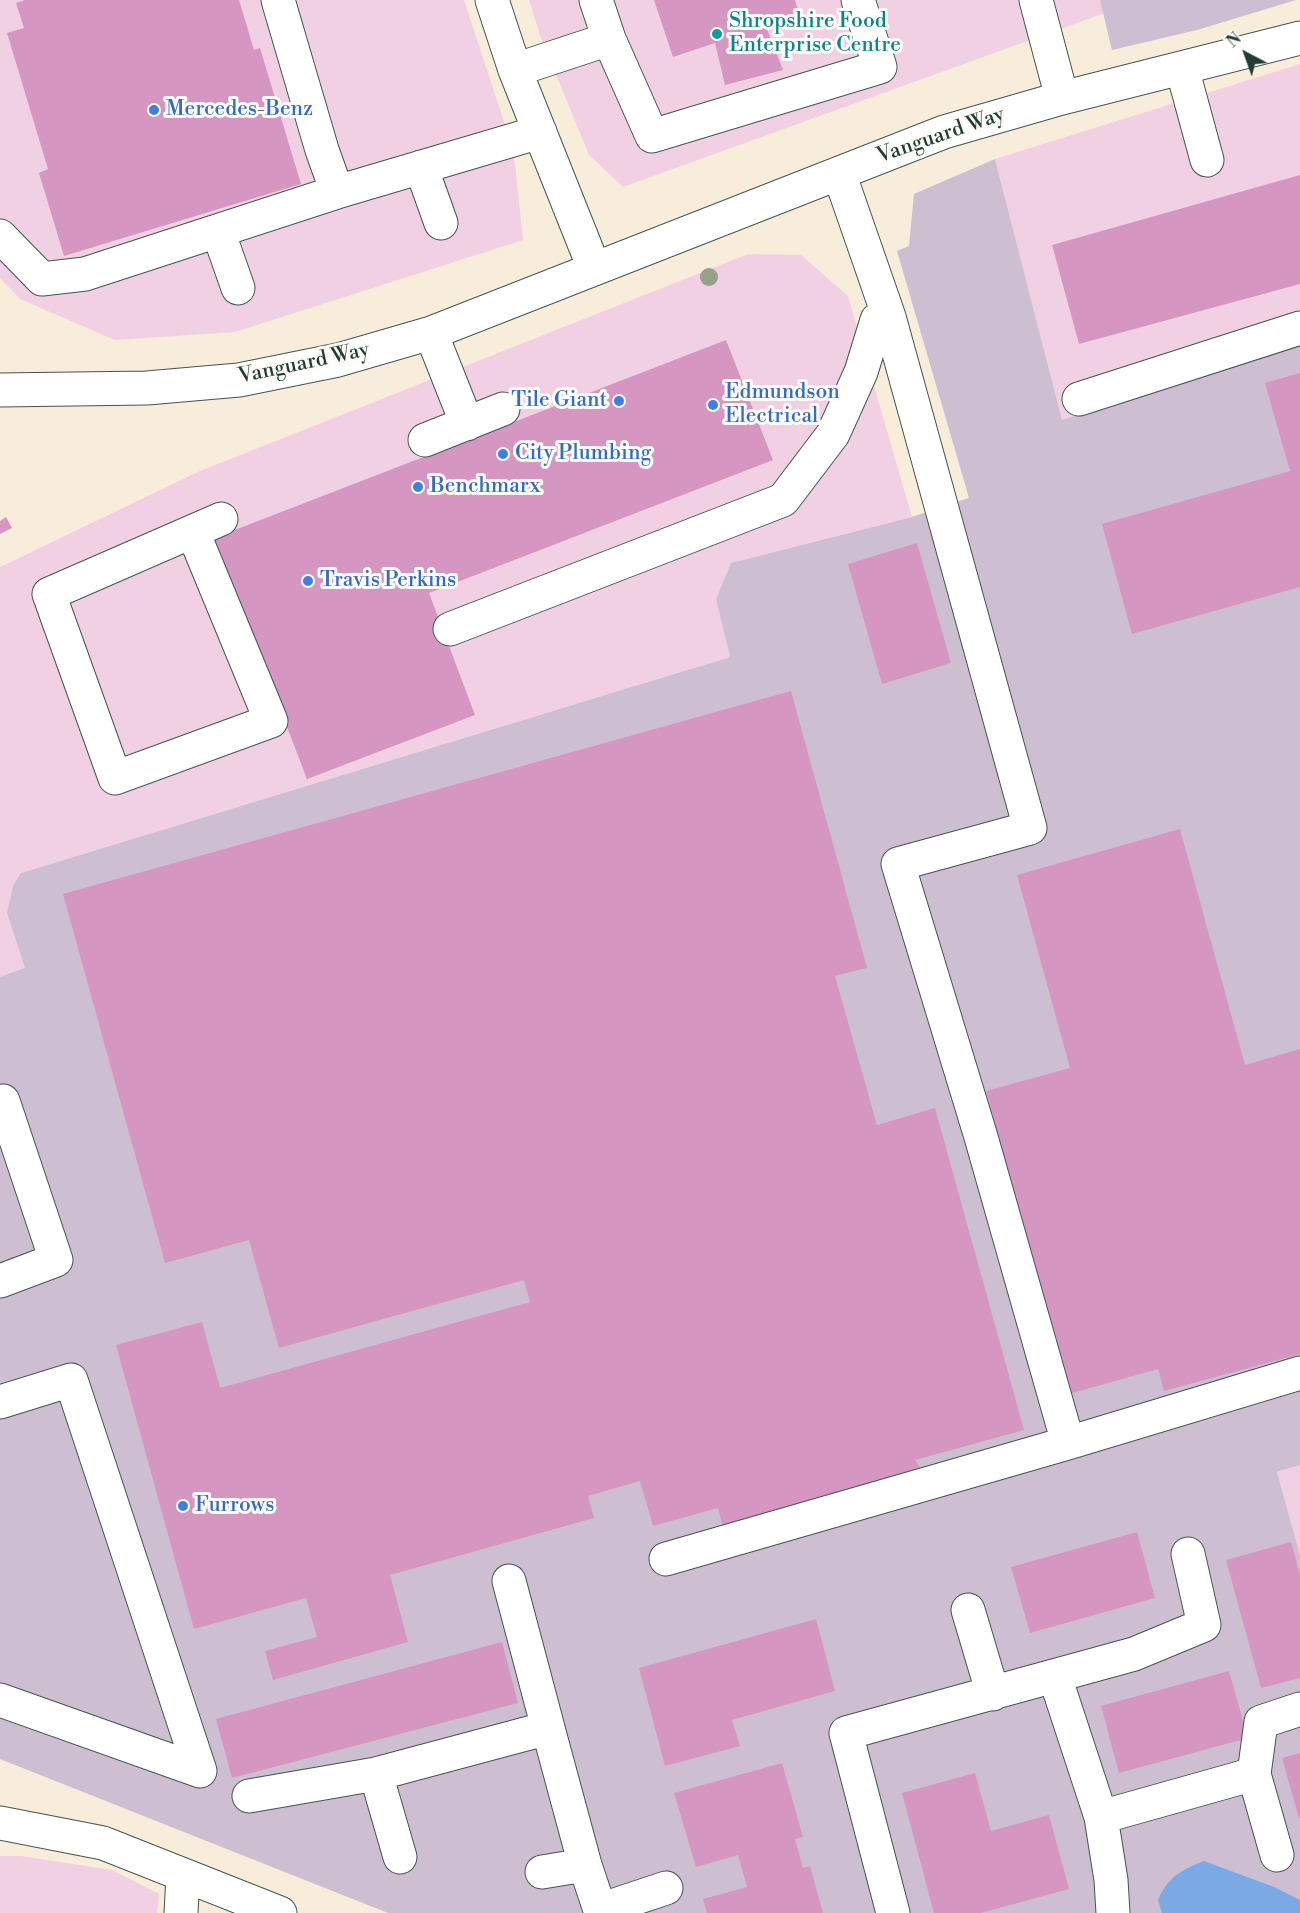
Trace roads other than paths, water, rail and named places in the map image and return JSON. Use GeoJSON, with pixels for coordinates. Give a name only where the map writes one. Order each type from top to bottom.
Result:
{"type":"FeatureCollection","features":[{"type":"Feature","properties":{"kind":"street"},"geometry":{"type":"LineString","coordinates":[[278,0],[322,150],[337,192]]}},
{"type":"Feature","properties":{"kind":"street"},"geometry":{"type":"LineString","coordinates":[[492,0],[515,70],[594,268]]}},
{"type":"Feature","properties":{"kind":"street"},"geometry":{"type":"LineString","coordinates":[[596,0],[609,39],[652,136],[880,67],[858,0]]}},
{"type":"Feature","properties":{"kind":"street"},"geometry":{"type":"LineString","coordinates":[[1036,0],[1062,98]]}},
{"type":"Feature","properties":{"kind":"street","name":"Vanguard Way"},"geometry":{"type":"LineString","coordinates":[[0,390],[147,388],[239,380],[338,360],[431,333],[944,132],[1062,98],[1300,38]]}},
{"type":"Feature","properties":{"kind":"street"},"geometry":{"type":"LineString","coordinates":[[515,70],[609,39]]}},
{"type":"Feature","properties":{"kind":"street"},"geometry":{"type":"LineString","coordinates":[[1182,68],[1207,160]]}},
{"type":"Feature","properties":{"kind":"street"},"geometry":{"type":"LineString","coordinates":[[0,236],[42,279],[85,274],[337,192],[540,132]]}},
{"type":"Feature","properties":{"kind":"street"},"geometry":{"type":"LineString","coordinates":[[421,167],[441,223]]}},
{"type":"Feature","properties":{"kind":"street"},"geometry":{"type":"LineString","coordinates":[[839,173],[889,317],[1030,828],[898,864],[981,1137],[1068,1443]]}},
{"type":"Feature","properties":{"kind":"street"},"geometry":{"type":"LineString","coordinates":[[218,231],[238,288]]}},
{"type":"Feature","properties":{"kind":"street"},"geometry":{"type":"LineString","coordinates":[[450,629],[783,500],[833,434],[861,372],[877,320],[889,317]]}},
{"type":"Feature","properties":{"kind":"street"},"geometry":{"type":"LineString","coordinates":[[1079,399],[1300,328]]}},
{"type":"Feature","properties":{"kind":"street"},"geometry":{"type":"LineString","coordinates":[[431,333],[467,424]]}},
{"type":"Feature","properties":{"kind":"street"},"geometry":{"type":"LineString","coordinates":[[425,440],[503,409]]}},
{"type":"Feature","properties":{"kind":"street"},"geometry":{"type":"LineString","coordinates":[[207,525],[271,721],[115,778],[49,594],[207,525]]}},
{"type":"Feature","properties":{"kind":"street"},"geometry":{"type":"LineString","coordinates":[[0,1281],[56,1260],[3,1101]]}},
{"type":"Feature","properties":{"kind":"street"},"geometry":{"type":"LineString","coordinates":[[666,1559],[1068,1443],[1300,1373]]}},
{"type":"Feature","properties":{"kind":"street"},"geometry":{"type":"LineString","coordinates":[[0,1402],[71,1380],[200,1771],[0,1700]]}},
{"type":"Feature","properties":{"kind":"street"},"geometry":{"type":"LineString","coordinates":[[893,1913],[846,1733],[1134,1654],[1204,1625],[1188,1554]]}},
{"type":"Feature","properties":{"kind":"street"},"geometry":{"type":"LineString","coordinates":[[508,1581],[585,1865],[601,1911],[666,1888]]}},
{"type":"Feature","properties":{"kind":"street"},"geometry":{"type":"LineString","coordinates":[[968,1610],[987,1695]]}},
{"type":"Feature","properties":{"kind":"street"},"geometry":{"type":"LineString","coordinates":[[1055,1677],[1101,1817],[1111,1880],[1113,1913]]}},
{"type":"Feature","properties":{"kind":"street"},"geometry":{"type":"LineString","coordinates":[[1277,1855],[1254,1774],[1261,1722],[1300,1709]]}},
{"type":"Feature","properties":{"kind":"street"},"geometry":{"type":"LineString","coordinates":[[249,1796],[376,1774],[549,1728]]}},
{"type":"Feature","properties":{"kind":"street"},"geometry":{"type":"LineString","coordinates":[[376,1774],[400,1857]]}},
{"type":"Feature","properties":{"kind":"street"},"geometry":{"type":"LineString","coordinates":[[1101,1817],[1254,1774]]}},
{"type":"Feature","properties":{"kind":"street"},"geometry":{"type":"LineString","coordinates":[[0,1823],[103,1843],[280,1913]]}},
{"type":"Feature","properties":{"kind":"street"},"geometry":{"type":"LineString","coordinates":[[542,1872],[585,1865]]}},
{"type":"Feature","properties":{"kind":"street"},"geometry":{"type":"LineString","coordinates":[[181,1913],[183,1875]]}},
{"type":"Feature","properties":{"kind":"water"},"geometry":{"type":"Polygon","coordinates":[[[1204,1861],[1274,1887],[1300,1900],[1300,1913],[1162,1913],[1158,1900],[1166,1885],[1182,1871],[1204,1861]]]}},
{"type":"Feature","properties":{"kind":"place","name":"Shropshire Food Enterprise Centre"},"geometry":{"type":"Point","coordinates":[717,34]}},
{"type":"Feature","properties":{"kind":"place","name":"Mercedes-Benz"},"geometry":{"type":"Point","coordinates":[154,110]}},
{"type":"Feature","properties":{"kind":"place","name":"Tile Giant"},"geometry":{"type":"Point","coordinates":[619,401]}},
{"type":"Feature","properties":{"kind":"place","name":"Edmundson Electrical"},"geometry":{"type":"Point","coordinates":[713,405]}},
{"type":"Feature","properties":{"kind":"place","name":"City Plumbing"},"geometry":{"type":"Point","coordinates":[503,454]}},
{"type":"Feature","properties":{"kind":"place","name":"Benchmarx"},"geometry":{"type":"Point","coordinates":[418,487]}},
{"type":"Feature","properties":{"kind":"place","name":"Travis Perkins"},"geometry":{"type":"Point","coordinates":[308,581]}},
{"type":"Feature","properties":{"kind":"place","name":"Furrows"},"geometry":{"type":"Point","coordinates":[183,1506]}}]}
